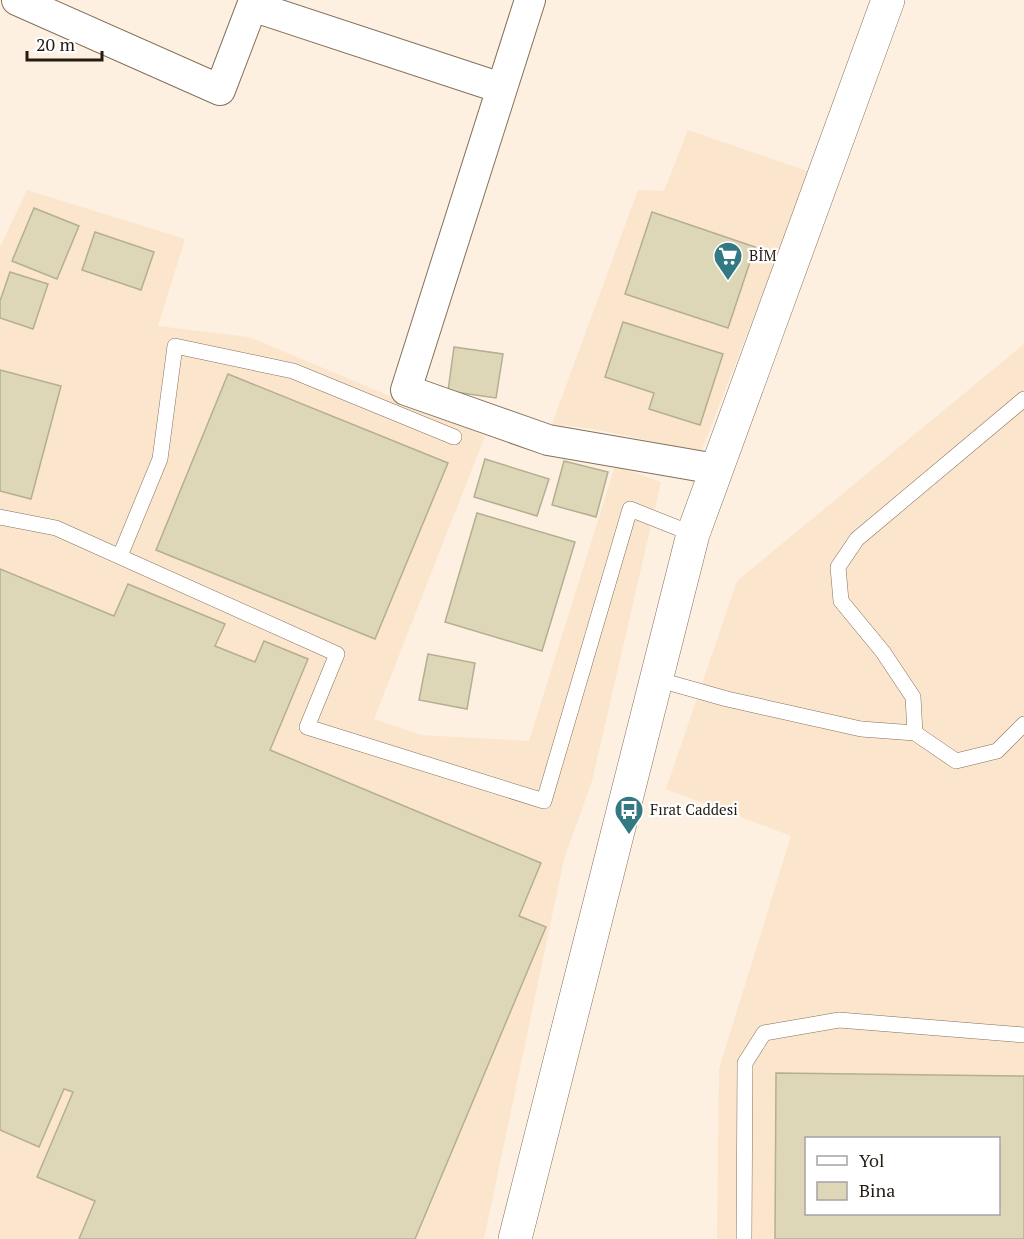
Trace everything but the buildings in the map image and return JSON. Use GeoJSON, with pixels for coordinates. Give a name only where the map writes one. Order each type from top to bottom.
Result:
{"type":"FeatureCollection","features":[{"type":"Feature","properties":{"kind":"street"},"geometry":{"type":"LineString","coordinates":[[17,0],[220,90],[252,6],[501,88]]}},
{"type":"Feature","properties":{"kind":"street"},"geometry":{"type":"LineString","coordinates":[[530,0],[406,390],[548,440],[716,469]]}},
{"type":"Feature","properties":{"kind":"street"},"geometry":{"type":"LineString","coordinates":[[515,1239],[693,534],[888,0]]}},
{"type":"Feature","properties":{"kind":"lane"},"geometry":{"type":"LineString","coordinates":[[120,556],[160,459],[175,346],[292,371],[454,437]]}},
{"type":"Feature","properties":{"kind":"lane"},"geometry":{"type":"LineString","coordinates":[[915,734],[913,697],[883,652],[841,601],[838,567],[857,538],[1024,399]]}},
{"type":"Feature","properties":{"kind":"lane"},"geometry":{"type":"LineString","coordinates":[[0,517],[56,528],[337,654],[307,727],[544,801],[630,509],[693,534]]}},
{"type":"Feature","properties":{"kind":"lane"},"geometry":{"type":"LineString","coordinates":[[656,680],[727,699],[861,729],[915,734],[956,760],[997,752],[1024,724]]}},
{"type":"Feature","properties":{"kind":"lane"},"geometry":{"type":"LineString","coordinates":[[744,1239],[745,1063],[764,1033],[839,1020],[1024,1035]]}},
{"type":"Feature","properties":{"kind":"shaded area"},"geometry":{"type":"Polygon","coordinates":[[[688,130],[810,172],[701,452],[599,430],[552,424],[638,190],[664,191],[688,130]]]}},
{"type":"Feature","properties":{"kind":"shaded area"},"geometry":{"type":"Polygon","coordinates":[[[27,190],[185,239],[158,326],[249,337],[485,436],[374,719],[421,735],[529,741],[615,466],[661,482],[592,781],[564,859],[484,1239],[0,1239],[0,247],[27,190]]]}},
{"type":"Feature","properties":{"kind":"shaded area"},"geometry":{"type":"Polygon","coordinates":[[[1024,344],[1024,1239],[717,1239],[719,1069],[791,836],[666,789],[737,581],[1024,344]]]}},
{"type":"Feature","properties":{"kind":"place","name":"BİM"},"geometry":{"type":"Point","coordinates":[728,282]}},
{"type":"Feature","properties":{"kind":"place","name":"Fırat Caddesi"},"geometry":{"type":"Point","coordinates":[629,836]}}]}
